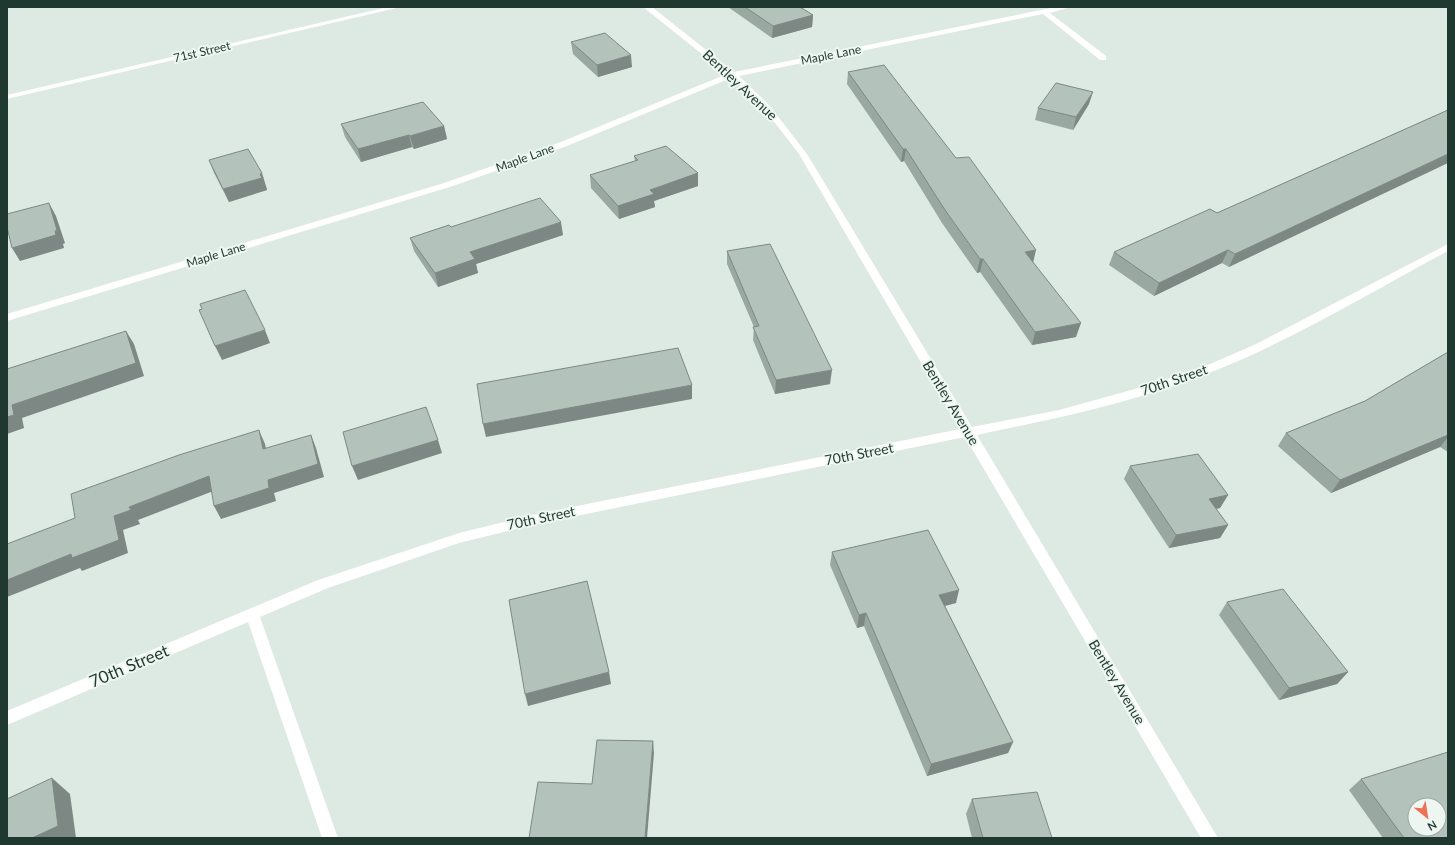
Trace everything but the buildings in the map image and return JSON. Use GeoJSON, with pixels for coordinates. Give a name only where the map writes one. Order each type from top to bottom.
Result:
{"type":"FeatureCollection","features":[{"type":"Feature","properties":{"kind":"street","name":"71st Street"},"geometry":{"type":"LineString","coordinates":[[7,97],[397,7]]}},
{"type":"Feature","properties":{"kind":"street","name":"Bentley Avenue"},"geometry":{"type":"LineString","coordinates":[[647,7],[707,54],[770,111],[803,154],[1210,838]]}},
{"type":"Feature","properties":{"kind":"street","name":"Maple Lane"},"geometry":{"type":"LineString","coordinates":[[7,318],[462,180],[564,144],[731,75],[1067,7]]}},
{"type":"Feature","properties":{"kind":"street"},"geometry":{"type":"LineString","coordinates":[[1045,12],[1103,58]]}},
{"type":"Feature","properties":{"kind":"street","name":"70th Street"},"geometry":{"type":"LineString","coordinates":[[7,718],[323,584],[459,538],[532,520],[1101,404],[1156,387],[1214,367],[1258,348],[1448,247]]}},
{"type":"Feature","properties":{"kind":"street"},"geometry":{"type":"LineString","coordinates":[[252,614],[330,838]]}}]}
